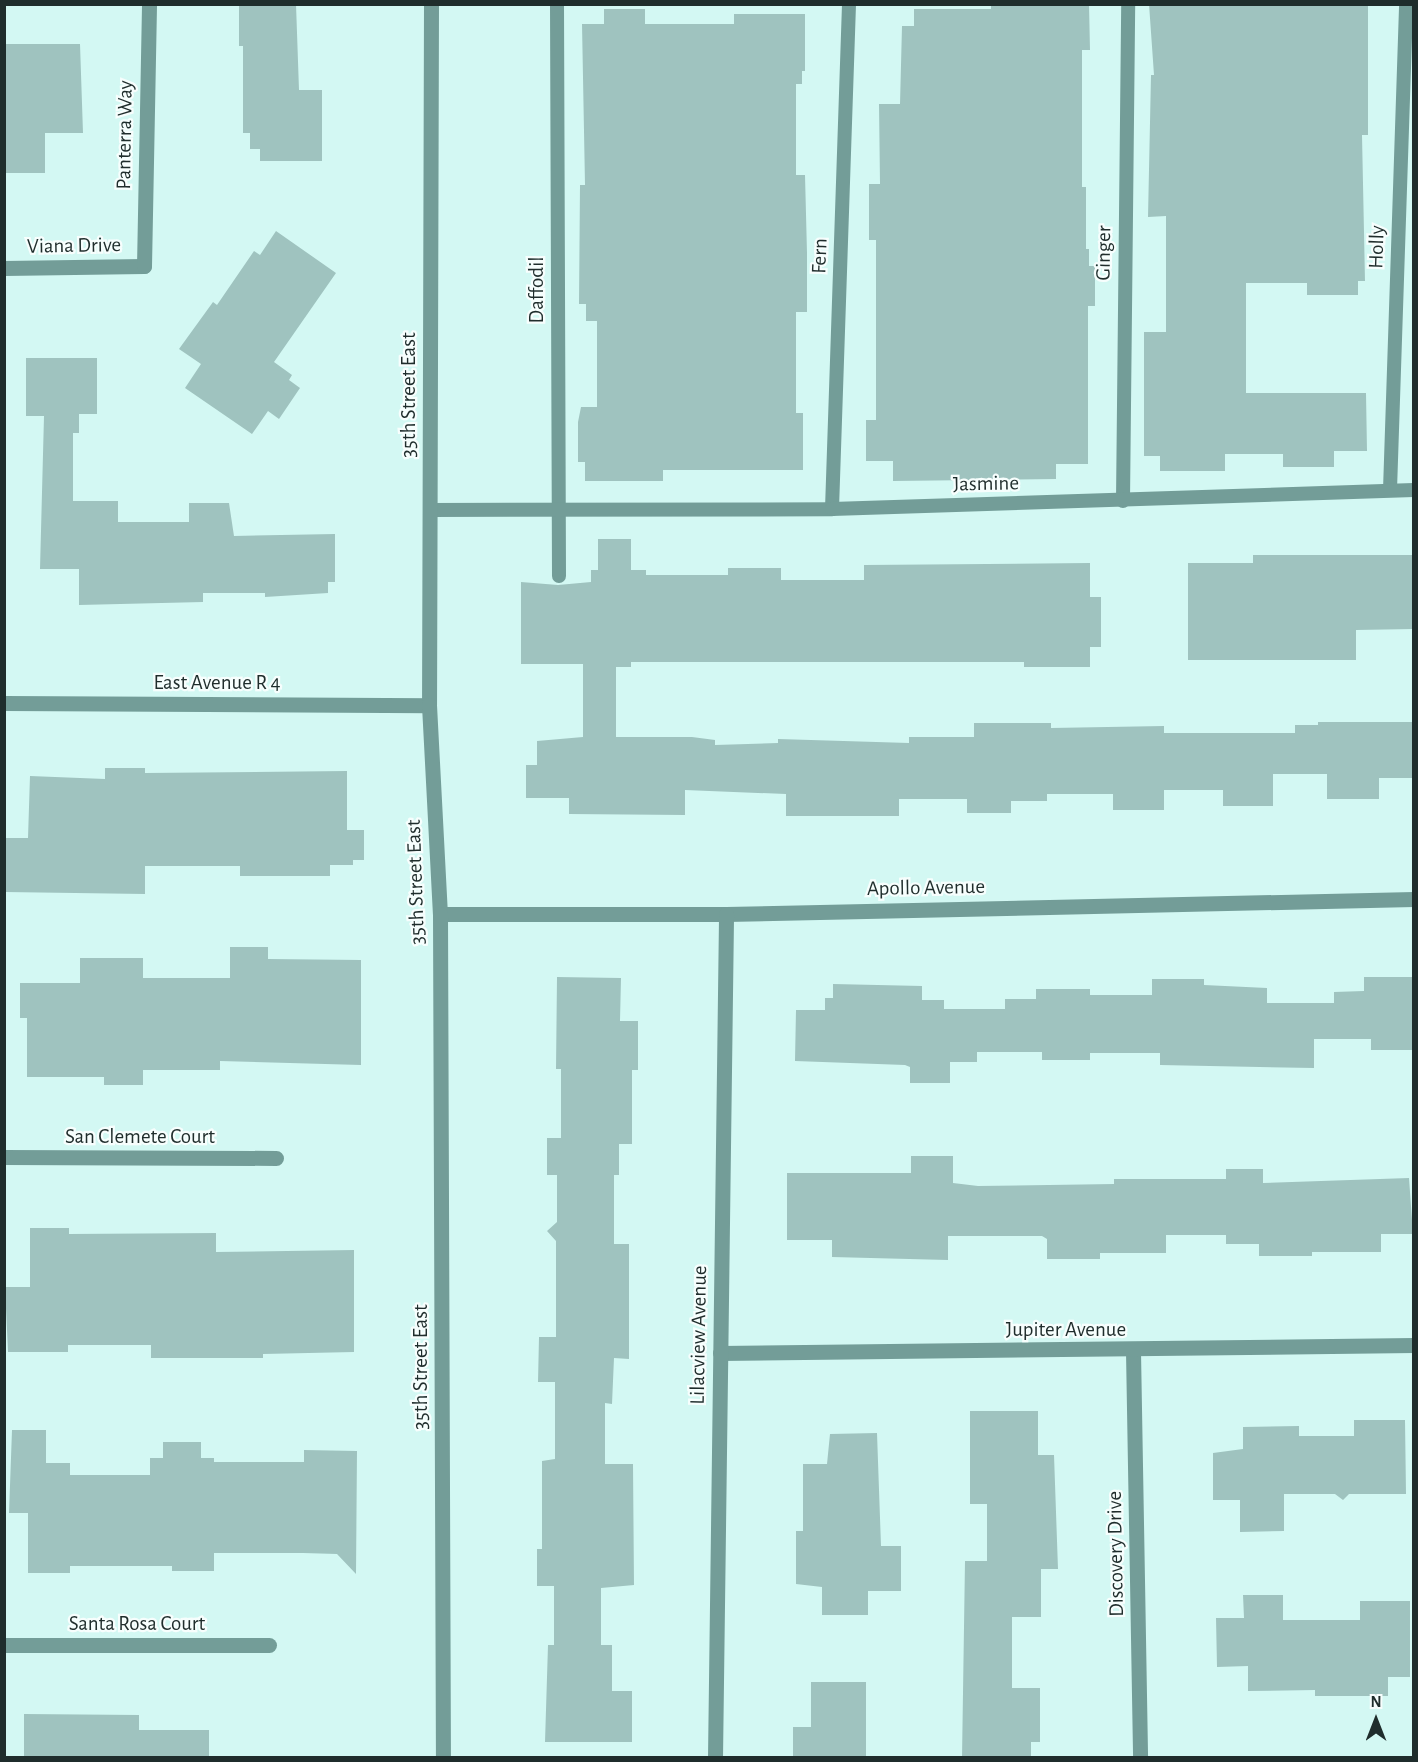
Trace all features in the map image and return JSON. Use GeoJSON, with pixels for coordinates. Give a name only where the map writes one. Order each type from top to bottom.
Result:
{"type":"FeatureCollection","features":[{"type":"Feature","properties":{"kind":"street","name":"Panterra Way"},"geometry":{"type":"LineString","coordinates":[[144,266],[149,4]]}},
{"type":"Feature","properties":{"kind":"street","name":"35th Street East"},"geometry":{"type":"LineString","coordinates":[[431,4],[429,705],[440,914],[443,1758]]}},
{"type":"Feature","properties":{"kind":"street","name":"Viana Drive"},"geometry":{"type":"LineString","coordinates":[[4,268],[144,266]]}},
{"type":"Feature","properties":{"kind":"street","name":"East Avenue R 4"},"geometry":{"type":"LineString","coordinates":[[4,703],[429,705]]}},
{"type":"Feature","properties":{"kind":"street","name":"Apollo Avenue"},"geometry":{"type":"LineString","coordinates":[[440,914],[726,914],[1413,899]]}},
{"type":"Feature","properties":{"kind":"street","name":"Lilacview Avenue"},"geometry":{"type":"LineString","coordinates":[[715,1758],[726,914]]}},
{"type":"Feature","properties":{"kind":"street","name":"San Clemete Court"},"geometry":{"type":"LineString","coordinates":[[4,1157],[276,1158]]}},
{"type":"Feature","properties":{"kind":"street","name":"Jupiter Avenue"},"geometry":{"type":"LineString","coordinates":[[720,1353],[1133,1351],[1413,1345]]}},
{"type":"Feature","properties":{"kind":"street","name":"Discovery Drive"},"geometry":{"type":"LineString","coordinates":[[1133,1351],[1140,1758]]}},
{"type":"Feature","properties":{"kind":"street","name":"Santa Rosa Court"},"geometry":{"type":"LineString","coordinates":[[4,1645],[269,1645]]}},
{"type":"Feature","properties":{"kind":"lane","name":"Daffodil"},"geometry":{"type":"LineString","coordinates":[[557,4],[559,576]]}},
{"type":"Feature","properties":{"kind":"lane","name":"Fern"},"geometry":{"type":"LineString","coordinates":[[832,509],[849,4]]}},
{"type":"Feature","properties":{"kind":"lane","name":"Ginger"},"geometry":{"type":"LineString","coordinates":[[1123,501],[1128,4]]}},
{"type":"Feature","properties":{"kind":"lane","name":"Holly"},"geometry":{"type":"LineString","coordinates":[[1390,490],[1406,4]]}},
{"type":"Feature","properties":{"kind":"lane","name":"Jasmine"},"geometry":{"type":"LineString","coordinates":[[430,510],[832,509],[1413,490]]}},
{"type":"Feature","properties":{"kind":"building"},"geometry":{"type":"Polygon","coordinates":[[[239,4],[296,4],[299,90],[322,90],[322,161],[260,161],[260,149],[250,149],[250,133],[243,133],[243,46],[239,46],[239,4]]]}},
{"type":"Feature","properties":{"kind":"building"},"geometry":{"type":"Polygon","coordinates":[[[991,4],[1089,4],[1090,50],[1082,50],[1082,187],[1086,187],[1086,249],[1089,249],[1089,266],[1095,266],[1095,306],[1088,306],[1088,464],[1056,464],[1056,479],[893,481],[893,461],[866,461],[866,420],[876,420],[876,240],[869,240],[869,184],[880,184],[879,104],[900,104],[902,26],[914,26],[914,9],[991,9],[991,4]]]}},
{"type":"Feature","properties":{"kind":"building"},"geometry":{"type":"Polygon","coordinates":[[[1149,4],[1368,4],[1368,135],[1362,135],[1365,281],[1358,281],[1358,295],[1307,295],[1307,283],[1246,283],[1246,393],[1366,393],[1367,451],[1334,451],[1334,467],[1283,467],[1283,454],[1225,454],[1225,471],[1160,471],[1160,456],[1144,456],[1144,332],[1166,332],[1166,216],[1148,217],[1151,75],[1154,75],[1149,4]]]}},
{"type":"Feature","properties":{"kind":"building"},"geometry":{"type":"Polygon","coordinates":[[[604,9],[645,9],[645,24],[734,24],[734,14],[805,14],[805,71],[802,71],[802,84],[796,84],[796,175],[805,175],[807,253],[807,312],[796,312],[796,413],[803,413],[803,470],[663,470],[663,481],[585,481],[585,462],[578,462],[578,422],[581,407],[597,407],[597,321],[586,321],[586,304],[579,304],[580,185],[585,185],[582,24],[604,24],[604,9]]]}},
{"type":"Feature","properties":{"kind":"building"},"geometry":{"type":"Polygon","coordinates":[[[4,44],[80,44],[83,133],[45,133],[45,173],[4,173],[4,44]]]}},
{"type":"Feature","properties":{"kind":"building"},"geometry":{"type":"Polygon","coordinates":[[[276,231],[336,273],[274,362],[292,375],[289,380],[300,388],[279,419],[268,411],[252,434],[185,388],[201,364],[179,349],[213,302],[217,305],[254,251],[260,255],[276,231]]]}},
{"type":"Feature","properties":{"kind":"building"},"geometry":{"type":"Polygon","coordinates":[[[26,358],[97,358],[97,414],[79,414],[79,433],[73,433],[73,501],[118,501],[118,522],[189,522],[189,503],[229,503],[234,536],[335,534],[335,582],[328,582],[328,593],[265,597],[265,593],[203,593],[203,602],[79,605],[79,569],[40,569],[44,416],[26,416],[26,358]]]}},
{"type":"Feature","properties":{"kind":"building"},"geometry":{"type":"Polygon","coordinates":[[[598,539],[631,539],[631,570],[646,570],[646,575],[728,575],[728,568],[781,568],[781,580],[864,580],[864,565],[1090,563],[1090,597],[1101,597],[1101,647],[1090,647],[1090,667],[1024,667],[1024,662],[631,662],[631,667],[616,667],[616,737],[692,737],[715,740],[715,745],[778,743],[778,739],[909,743],[909,737],[974,737],[974,723],[1051,723],[1051,728],[1164,726],[1164,733],[1295,733],[1295,725],[1318,725],[1318,722],[1413,722],[1413,778],[1379,778],[1379,799],[1327,799],[1327,774],[1273,774],[1273,806],[1223,806],[1223,790],[1164,790],[1164,810],[1113,810],[1113,794],[1047,794],[1047,801],[1011,801],[1011,813],[967,813],[967,799],[899,799],[899,816],[786,816],[786,794],[685,790],[685,815],[569,814],[569,798],[526,798],[526,765],[537,765],[537,741],[583,737],[583,664],[521,664],[521,582],[558,585],[591,582],[591,570],[598,570],[598,539]]]}},
{"type":"Feature","properties":{"kind":"building"},"geometry":{"type":"Polygon","coordinates":[[[1253,555],[1413,555],[1413,629],[1356,630],[1356,660],[1188,660],[1188,563],[1253,563],[1253,555]]]}},
{"type":"Feature","properties":{"kind":"building"},"geometry":{"type":"Polygon","coordinates":[[[105,768],[145,768],[145,773],[347,771],[347,830],[364,830],[364,860],[353,860],[353,865],[330,865],[330,876],[240,876],[240,866],[145,866],[145,894],[5,892],[5,838],[28,838],[30,776],[105,779],[105,768]]]}},
{"type":"Feature","properties":{"kind":"building"},"geometry":{"type":"Polygon","coordinates":[[[230,947],[268,947],[268,959],[361,960],[361,1065],[220,1061],[220,1070],[143,1070],[143,1085],[104,1085],[104,1077],[27,1077],[27,1018],[20,1018],[20,983],[80,983],[80,958],[143,958],[143,978],[230,978],[230,947]]]}},
{"type":"Feature","properties":{"kind":"building"},"geometry":{"type":"Polygon","coordinates":[[[557,977],[621,978],[620,1021],[638,1021],[638,1070],[632,1070],[632,1144],[619,1144],[619,1175],[614,1175],[614,1244],[629,1244],[629,1359],[614,1358],[612,1404],[605,1403],[605,1464],[633,1464],[634,1585],[601,1588],[601,1645],[612,1645],[612,1691],[632,1691],[632,1742],[545,1742],[548,1645],[554,1645],[554,1586],[537,1586],[537,1549],[542,1549],[542,1461],[555,1459],[555,1382],[538,1382],[539,1337],[556,1337],[556,1241],[547,1231],[557,1222],[557,1175],[547,1175],[547,1138],[561,1138],[561,1069],[556,1069],[557,977]]]}},
{"type":"Feature","properties":{"kind":"building"},"geometry":{"type":"Polygon","coordinates":[[[1364,977],[1413,977],[1413,1050],[1371,1050],[1371,1039],[1314,1039],[1314,1068],[1160,1065],[1160,1053],[1090,1053],[1090,1060],[1042,1060],[1042,1052],[977,1052],[977,1062],[950,1062],[950,1083],[910,1083],[910,1067],[905,1065],[795,1061],[796,1010],[825,1010],[825,998],[833,998],[833,984],[922,986],[922,1000],[944,1000],[944,1009],[1005,1009],[1005,999],[1036,999],[1036,989],[1090,989],[1090,995],[1152,995],[1152,979],[1204,979],[1204,985],[1267,988],[1267,1003],[1334,1003],[1334,992],[1364,991],[1364,977]]]}},
{"type":"Feature","properties":{"kind":"building"},"geometry":{"type":"Polygon","coordinates":[[[911,1156],[953,1156],[953,1183],[978,1186],[1114,1184],[1114,1179],[1226,1179],[1226,1169],[1263,1169],[1263,1183],[1409,1178],[1413,1234],[1381,1234],[1381,1252],[1312,1252],[1312,1256],[1259,1256],[1259,1244],[1226,1244],[1226,1235],[1166,1235],[1166,1253],[1100,1253],[1100,1259],[1047,1259],[1047,1239],[1042,1236],[948,1236],[948,1260],[832,1257],[832,1240],[787,1240],[787,1173],[911,1173],[911,1156]]]}},
{"type":"Feature","properties":{"kind":"building"},"geometry":{"type":"Polygon","coordinates":[[[30,1228],[69,1228],[69,1234],[216,1233],[216,1252],[354,1250],[354,1352],[263,1354],[263,1358],[151,1358],[151,1345],[68,1345],[68,1352],[8,1352],[5,1287],[30,1287],[30,1228]]]}},
{"type":"Feature","properties":{"kind":"building"},"geometry":{"type":"Polygon","coordinates":[[[970,1411],[1038,1411],[1038,1455],[1054,1455],[1058,1569],[1041,1569],[1041,1617],[1012,1617],[1012,1688],[1040,1688],[1040,1742],[1031,1742],[1031,1758],[962,1758],[965,1561],[987,1561],[987,1504],[970,1504],[970,1411]]]}},
{"type":"Feature","properties":{"kind":"building"},"geometry":{"type":"Polygon","coordinates":[[[1354,1420],[1405,1420],[1406,1494],[1349,1494],[1343,1500],[1335,1494],[1284,1494],[1284,1531],[1240,1532],[1240,1500],[1213,1500],[1213,1453],[1243,1449],[1243,1427],[1299,1426],[1299,1436],[1354,1436],[1354,1420]]]}},
{"type":"Feature","properties":{"kind":"building"},"geometry":{"type":"Polygon","coordinates":[[[12,1430],[46,1430],[46,1463],[70,1463],[70,1475],[150,1475],[150,1458],[163,1458],[163,1442],[201,1442],[201,1458],[214,1458],[214,1462],[304,1462],[304,1450],[357,1451],[356,1574],[337,1554],[303,1553],[214,1553],[214,1571],[172,1571],[172,1566],[70,1566],[70,1573],[28,1573],[28,1513],[9,1513],[12,1430]]]}},
{"type":"Feature","properties":{"kind":"building"},"geometry":{"type":"Polygon","coordinates":[[[877,1433],[881,1546],[901,1546],[901,1591],[868,1591],[868,1615],[822,1615],[822,1587],[796,1584],[796,1531],[803,1531],[803,1464],[827,1464],[830,1434],[877,1433]]]}},
{"type":"Feature","properties":{"kind":"building"},"geometry":{"type":"Polygon","coordinates":[[[1243,1595],[1283,1595],[1283,1620],[1360,1620],[1360,1601],[1410,1601],[1410,1677],[1388,1677],[1388,1696],[1315,1696],[1315,1690],[1248,1691],[1248,1666],[1217,1667],[1216,1618],[1244,1618],[1243,1595]]]}},
{"type":"Feature","properties":{"kind":"building"},"geometry":{"type":"Polygon","coordinates":[[[811,1682],[866,1682],[866,1758],[793,1758],[793,1727],[811,1727],[811,1682]]]}},
{"type":"Feature","properties":{"kind":"building"},"geometry":{"type":"Polygon","coordinates":[[[24,1714],[139,1715],[139,1730],[209,1730],[209,1758],[24,1756],[24,1714]]]}}]}
